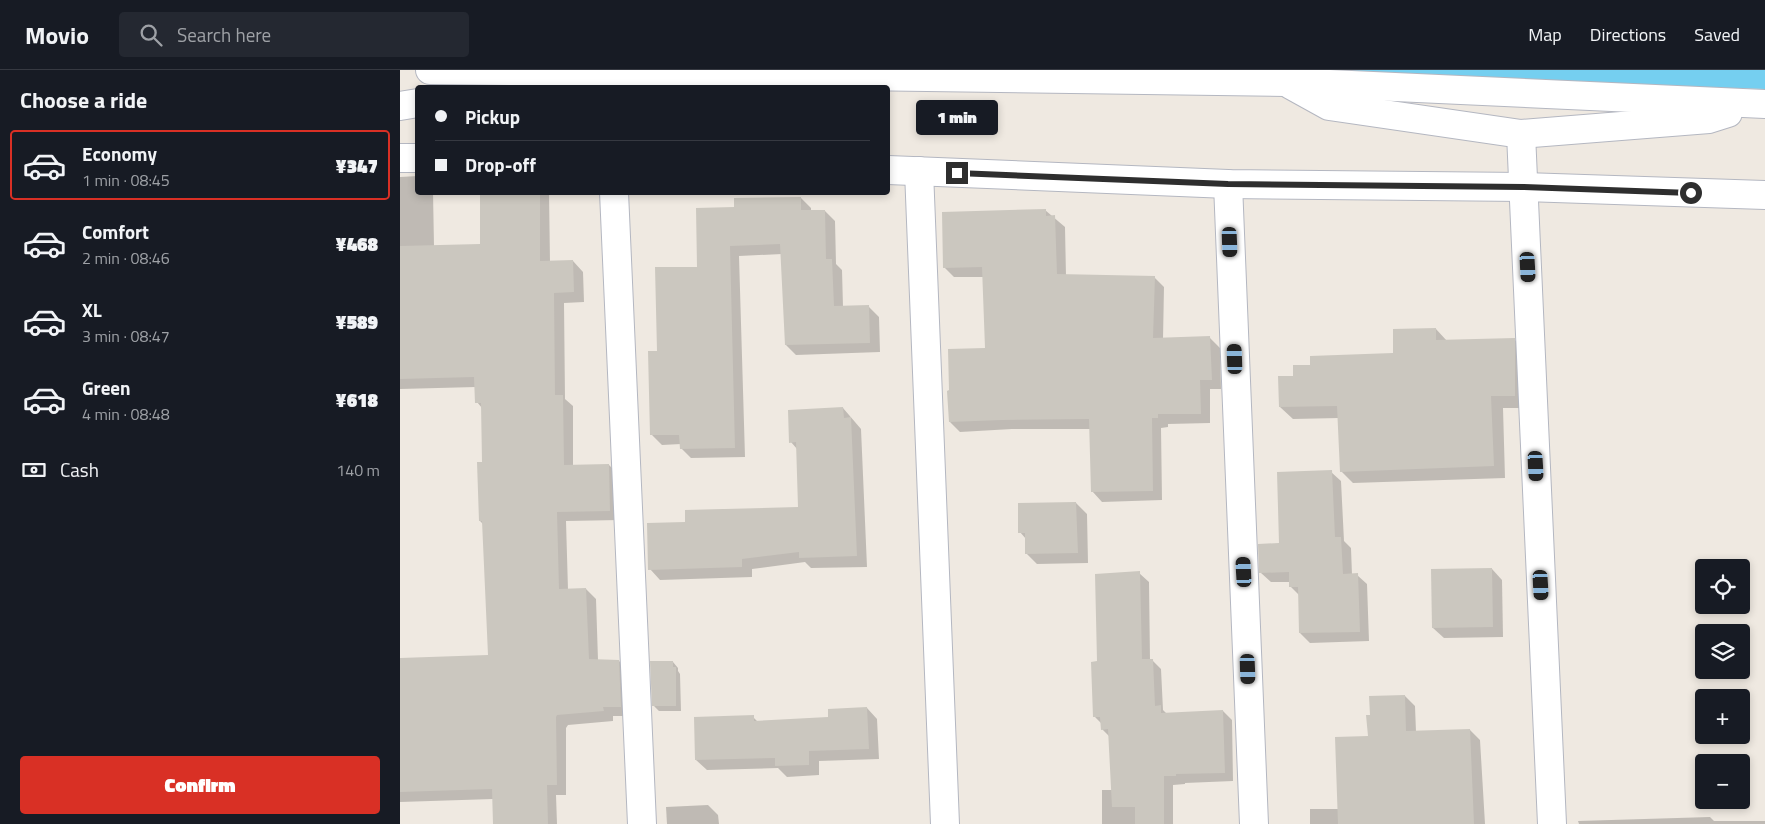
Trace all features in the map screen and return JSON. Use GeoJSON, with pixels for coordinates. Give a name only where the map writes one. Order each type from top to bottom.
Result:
{"type":"FeatureCollection","features":[{"type":"Feature","properties":{"kind":"street"},"geometry":{"type":"LineString","coordinates":[[430,70],[512,80],[1286,82],[1760,104]]}},
{"type":"Feature","properties":{"kind":"street"},"geometry":{"type":"LineString","coordinates":[[1286,82],[1329,106],[1522,134],[1709,119],[1760,104]]}},
{"type":"Feature","properties":{"kind":"street"},"geometry":{"type":"LineString","coordinates":[[400,106],[415,104]]}},
{"type":"Feature","properties":{"kind":"street"},"geometry":{"type":"LineString","coordinates":[[1522,134],[1552,824]]}},
{"type":"Feature","properties":{"kind":"street"},"geometry":{"type":"LineString","coordinates":[[400,158],[415,158]]}},
{"type":"Feature","properties":{"kind":"street"},"geometry":{"type":"LineString","coordinates":[[890,170],[1228,184],[1524,187],[1765,195]]}},
{"type":"Feature","properties":{"kind":"street"},"geometry":{"type":"LineString","coordinates":[[919,171],[945,824]]}},
{"type":"Feature","properties":{"kind":"street"},"geometry":{"type":"LineString","coordinates":[[1228,184],[1254,824]]}},
{"type":"Feature","properties":{"kind":"street"},"geometry":{"type":"LineString","coordinates":[[614,195],[642,824]]}},
{"type":"Feature","properties":{"kind":"water"},"geometry":{"type":"Polygon","coordinates":[[[1270,70],[1765,70],[1765,89],[1726,88],[1270,70]]]}},
{"type":"Feature","properties":{"kind":"building"},"geometry":{"type":"Polygon","coordinates":[[[480,195],[540,195],[540,261],[573,260],[574,292],[554,293],[555,395],[563,395],[564,465],[609,464],[610,511],[557,512],[559,589],[586,588],[589,659],[619,660],[621,707],[603,707],[604,711],[557,715],[557,785],[547,785],[548,824],[493,824],[492,789],[400,792],[400,658],[488,655],[482,521],[479,521],[477,462],[482,462],[481,403],[475,403],[474,377],[400,379],[400,246],[480,244],[480,195]]]}},
{"type":"Feature","properties":{"kind":"building"},"geometry":{"type":"Polygon","coordinates":[[[801,197],[801,210],[825,210],[826,259],[832,259],[834,306],[869,305],[870,343],[785,345],[780,244],[730,246],[735,448],[680,449],[679,435],[650,435],[648,351],[657,351],[655,267],[697,267],[696,208],[734,207],[734,198],[801,197]]]}},
{"type":"Feature","properties":{"kind":"building"},"geometry":{"type":"Polygon","coordinates":[[[1046,209],[1046,216],[1055,215],[1057,274],[1155,276],[1153,338],[1210,336],[1212,380],[1200,380],[1201,414],[1158,414],[1158,418],[1152,418],[1153,491],[1091,492],[1089,419],[949,422],[947,391],[949,390],[948,349],[985,348],[982,267],[943,268],[942,212],[1046,209]]]}},
{"type":"Feature","properties":{"kind":"building"},"geometry":{"type":"Polygon","coordinates":[[[1436,328],[1436,340],[1515,338],[1515,396],[1491,396],[1494,466],[1340,472],[1337,406],[1279,407],[1278,376],[1293,376],[1293,365],[1310,365],[1310,356],[1393,353],[1393,329],[1436,328]]]}},
{"type":"Feature","properties":{"kind":"building"},"geometry":{"type":"Polygon","coordinates":[[[843,407],[844,418],[851,417],[857,556],[799,558],[799,552],[742,559],[742,567],[648,570],[647,523],[685,522],[685,510],[798,507],[796,442],[789,443],[788,410],[843,407]]]}},
{"type":"Feature","properties":{"kind":"building"},"geometry":{"type":"Polygon","coordinates":[[[1332,470],[1335,537],[1341,537],[1343,574],[1358,573],[1360,632],[1299,633],[1298,587],[1289,587],[1289,572],[1259,573],[1258,544],[1279,543],[1277,472],[1332,470]]]}},
{"type":"Feature","properties":{"kind":"building"},"geometry":{"type":"Polygon","coordinates":[[[1076,502],[1078,553],[1025,554],[1025,533],[1018,533],[1018,503],[1076,502]]]}},
{"type":"Feature","properties":{"kind":"building"},"geometry":{"type":"Polygon","coordinates":[[[1492,568],[1493,627],[1432,628],[1431,569],[1492,568]]]}},
{"type":"Feature","properties":{"kind":"building"},"geometry":{"type":"Polygon","coordinates":[[[1140,571],[1142,659],[1153,659],[1155,706],[1161,705],[1161,713],[1223,710],[1225,773],[1164,776],[1164,824],[1135,824],[1135,807],[1112,807],[1108,729],[1101,730],[1100,717],[1093,717],[1091,662],[1097,661],[1095,574],[1140,571]]]}},
{"type":"Feature","properties":{"kind":"building"},"geometry":{"type":"Polygon","coordinates":[[[650,661],[673,661],[673,667],[676,667],[676,706],[652,706],[650,661]]]}},
{"type":"Feature","properties":{"kind":"building"},"geometry":{"type":"Polygon","coordinates":[[[1405,695],[1406,731],[1470,729],[1474,824],[1338,824],[1335,737],[1368,736],[1366,715],[1370,715],[1369,696],[1405,695]]]}},
{"type":"Feature","properties":{"kind":"building"},"geometry":{"type":"Polygon","coordinates":[[[867,707],[869,749],[809,751],[809,765],[775,766],[775,758],[695,760],[694,717],[754,715],[754,721],[828,717],[828,709],[867,707]]]}},
{"type":"Feature","properties":{"kind":"route"},"geometry":{"type":"LineString","coordinates":[[957,173],[1228,184],[1524,187],[1691,193]]}}]}
